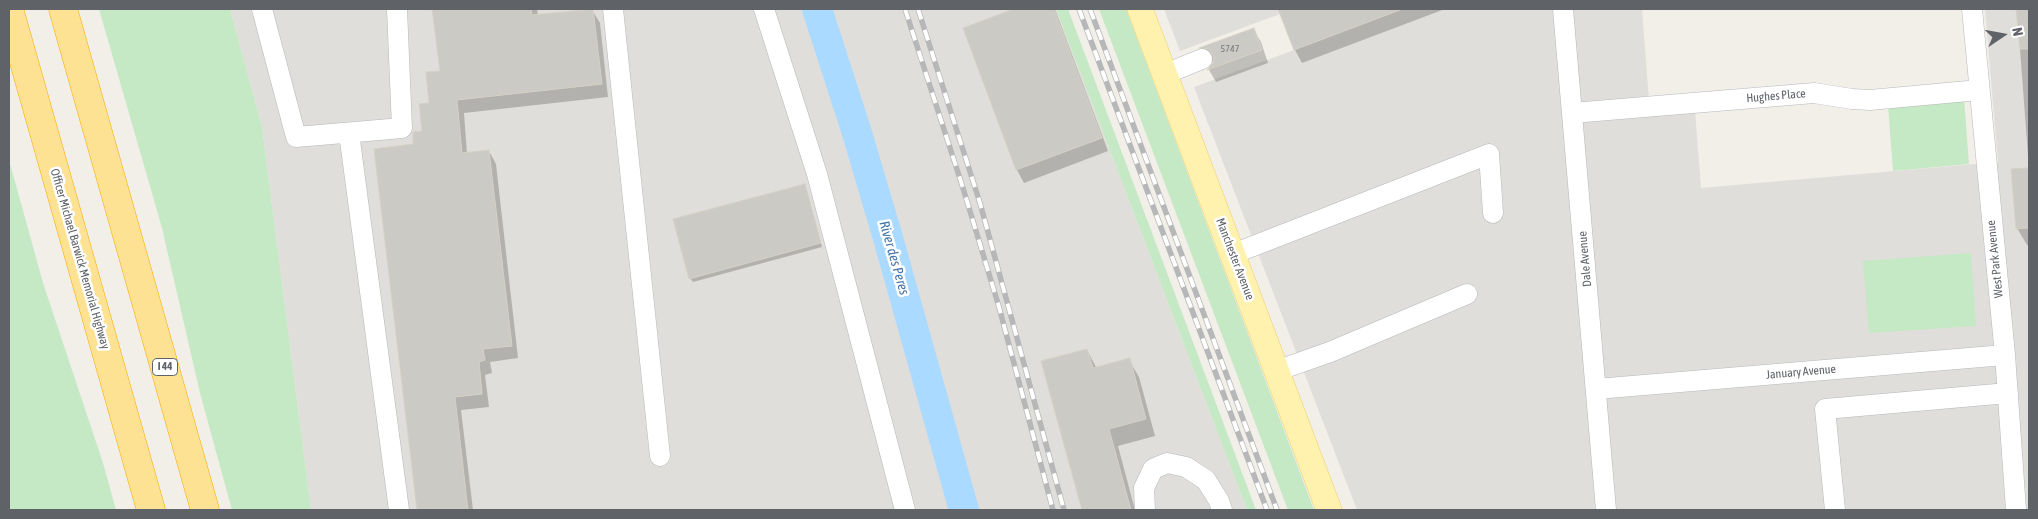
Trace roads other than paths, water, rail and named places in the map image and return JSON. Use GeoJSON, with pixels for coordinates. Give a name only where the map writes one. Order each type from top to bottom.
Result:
{"type":"FeatureCollection","features":[{"type":"Feature","properties":{"kind":"highway","name":"Officer Michael Barwick Memorial Highway"},"geometry":{"type":"LineString","coordinates":[[9,9],[14,33],[151,510]]}},
{"type":"Feature","properties":{"kind":"highway","name":"I 44"},"geometry":{"type":"LineString","coordinates":[[63,9],[205,510]]}},
{"type":"Feature","properties":{"kind":"main road","name":"Manchester Avenue"},"geometry":{"type":"LineString","coordinates":[[1140,9],[1329,510]]}},
{"type":"Feature","properties":{"kind":"street"},"geometry":{"type":"LineString","coordinates":[[262,9],[296,137],[402,128],[398,9]]}},
{"type":"Feature","properties":{"kind":"street"},"geometry":{"type":"LineString","coordinates":[[613,9],[660,456]]}},
{"type":"Feature","properties":{"kind":"street"},"geometry":{"type":"LineString","coordinates":[[764,9],[817,174],[905,510]]}},
{"type":"Feature","properties":{"kind":"street","name":"Dale Avenue"},"geometry":{"type":"LineString","coordinates":[[1563,9],[1606,510]]}},
{"type":"Feature","properties":{"kind":"street","name":"West Park Avenue"},"geometry":{"type":"LineString","coordinates":[[1972,9],[2008,393],[2021,453],[2016,510]]}},
{"type":"Feature","properties":{"kind":"street"},"geometry":{"type":"LineString","coordinates":[[1165,74],[1202,59]]}},
{"type":"Feature","properties":{"kind":"street","name":"Hughes Place"},"geometry":{"type":"LineString","coordinates":[[1572,113],[1814,93],[1870,100],[1979,90]]}},
{"type":"Feature","properties":{"kind":"street"},"geometry":{"type":"LineString","coordinates":[[350,133],[399,510]]}},
{"type":"Feature","properties":{"kind":"street"},"geometry":{"type":"LineString","coordinates":[[1233,254],[1489,154],[1493,213]]}},
{"type":"Feature","properties":{"kind":"street"},"geometry":{"type":"LineString","coordinates":[[1276,371],[1330,352],[1467,294]]}},
{"type":"Feature","properties":{"kind":"street","name":"January Avenue"},"geometry":{"type":"LineString","coordinates":[[1596,389],[2005,356]]}},
{"type":"Feature","properties":{"kind":"street"},"geometry":{"type":"LineString","coordinates":[[1835,510],[1825,409],[2008,393]]}},
{"type":"Feature","properties":{"kind":"street"},"geometry":{"type":"LineString","coordinates":[[1145,510],[1144,488],[1153,469],[1167,463],[1186,467],[1206,480],[1220,502],[1222,510]]}},
{"type":"Feature","properties":{"kind":"waterway","name":"River des Peres"},"geometry":{"type":"LineString","coordinates":[[817,9],[888,238],[964,510]]}},
{"type":"Feature","properties":{"kind":"railway"},"geometry":{"type":"LineString","coordinates":[[905,9],[999,307],[1053,510]]}},
{"type":"Feature","properties":{"kind":"railway"},"geometry":{"type":"LineString","coordinates":[[918,9],[980,203],[1064,510]]}},
{"type":"Feature","properties":{"kind":"railway"},"geometry":{"type":"LineString","coordinates":[[1079,9],[1267,510]]}},
{"type":"Feature","properties":{"kind":"railway"},"geometry":{"type":"LineString","coordinates":[[1090,9],[1277,510]]}}]}
